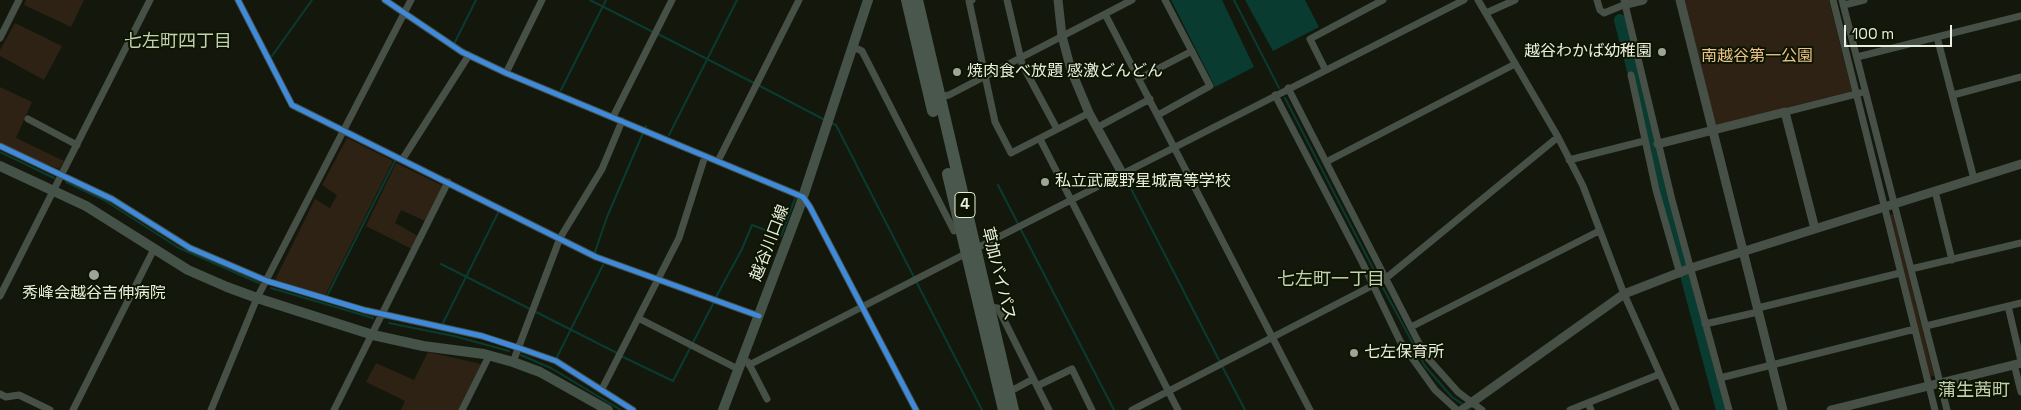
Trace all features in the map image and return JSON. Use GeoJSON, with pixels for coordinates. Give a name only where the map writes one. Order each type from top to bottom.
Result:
{"type":"FeatureCollection","features":[{"type":"Feature","properties":{"kind":"highway","name":"草加バイパス"},"geometry":{"type":"LineString","coordinates":[[907,0],[961,228],[971,251],[989,308],[1013,410]]}},
{"type":"Feature","properties":{"kind":"highway","name":"草加バイパス"},"geometry":{"type":"LineString","coordinates":[[917,0],[1004,410]]}},
{"type":"Feature","properties":{"kind":"main road","name":"越谷川口線"},"geometry":{"type":"LineString","coordinates":[[723,410],[803,197],[868,0]]}},
{"type":"Feature","properties":{"kind":"main road"},"geometry":{"type":"LineString","coordinates":[[0,166],[104,216],[188,270],[258,298],[373,335],[513,362],[540,372],[597,406],[608,410]]}},
{"type":"Feature","properties":{"kind":"street"},"geometry":{"type":"LineString","coordinates":[[0,38],[19,0]]}},
{"type":"Feature","properties":{"kind":"street"},"geometry":{"type":"LineString","coordinates":[[0,296],[150,0]]}},
{"type":"Feature","properties":{"kind":"street"},"geometry":{"type":"LineString","coordinates":[[238,0],[292,105],[596,257],[759,316]]}},
{"type":"Feature","properties":{"kind":"street"},"geometry":{"type":"LineString","coordinates":[[385,0],[469,55],[506,73],[803,197],[863,306],[916,410]]}},
{"type":"Feature","properties":{"kind":"street"},"geometry":{"type":"LineString","coordinates":[[211,410],[258,298],[342,131],[411,0]]}},
{"type":"Feature","properties":{"kind":"street"},"geometry":{"type":"LineString","coordinates":[[506,73],[542,0]]}},
{"type":"Feature","properties":{"kind":"street"},"geometry":{"type":"LineString","coordinates":[[613,117],[672,0]]}},
{"type":"Feature","properties":{"kind":"street"},"geometry":{"type":"LineString","coordinates":[[718,161],[799,0]]}},
{"type":"Feature","properties":{"kind":"street"},"geometry":{"type":"LineString","coordinates":[[972,0],[969,1],[996,122],[1011,153],[1089,112]]}},
{"type":"Feature","properties":{"kind":"street"},"geometry":{"type":"LineString","coordinates":[[1007,0],[1020,58],[1057,129]]}},
{"type":"Feature","properties":{"kind":"street"},"geometry":{"type":"LineString","coordinates":[[1058,0],[1062,36],[1071,70],[1089,112],[1122,173]]}},
{"type":"Feature","properties":{"kind":"street"},"geometry":{"type":"LineString","coordinates":[[939,97],[949,95],[1132,0]]}},
{"type":"Feature","properties":{"kind":"street"},"geometry":{"type":"LineString","coordinates":[[1158,115],[1210,86],[1165,0]]}},
{"type":"Feature","properties":{"kind":"street"},"geometry":{"type":"LineString","coordinates":[[1325,69],[1310,39],[1383,0]]}},
{"type":"Feature","properties":{"kind":"street"},"geometry":{"type":"LineString","coordinates":[[749,365],[1174,146],[1464,0]]}},
{"type":"Feature","properties":{"kind":"street"},"geometry":{"type":"LineString","coordinates":[[1478,0],[1558,137],[1582,186],[1624,294],[1676,410]]}},
{"type":"Feature","properties":{"kind":"street"},"geometry":{"type":"LineString","coordinates":[[1486,13],[1515,0]]}},
{"type":"Feature","properties":{"kind":"street"},"geometry":{"type":"LineString","coordinates":[[1597,0],[1600,10],[1604,13],[1625,2],[1643,0]]}},
{"type":"Feature","properties":{"kind":"street"},"geometry":{"type":"LineString","coordinates":[[1680,0],[1784,410]]}},
{"type":"Feature","properties":{"kind":"street"},"geometry":{"type":"LineString","coordinates":[[1833,0],[1935,410]]}},
{"type":"Feature","properties":{"kind":"street"},"geometry":{"type":"LineString","coordinates":[[1864,0],[1843,3],[1947,410]]}},
{"type":"Feature","properties":{"kind":"street"},"geometry":{"type":"LineString","coordinates":[[1625,2],[1658,144],[1729,410]]}},
{"type":"Feature","properties":{"kind":"street"},"geometry":{"type":"LineString","coordinates":[[1106,14],[1310,410]]}},
{"type":"Feature","properties":{"kind":"street"},"geometry":{"type":"LineString","coordinates":[[1857,57],[2021,16]]}},
{"type":"Feature","properties":{"kind":"street"},"geometry":{"type":"LineString","coordinates":[[1937,37],[1974,179]]}},
{"type":"Feature","properties":{"kind":"street"},"geometry":{"type":"LineString","coordinates":[[853,47],[862,51],[954,231],[961,228]]}},
{"type":"Feature","properties":{"kind":"street"},"geometry":{"type":"LineString","coordinates":[[1140,78],[1192,51]]}},
{"type":"Feature","properties":{"kind":"street"},"geometry":{"type":"LineString","coordinates":[[402,160],[469,55]]}},
{"type":"Feature","properties":{"kind":"street"},"geometry":{"type":"LineString","coordinates":[[1326,162],[1515,64]]}},
{"type":"Feature","properties":{"kind":"street"},"geometry":{"type":"LineString","coordinates":[[1631,75],[1644,142],[1680,274]]}},
{"type":"Feature","properties":{"kind":"street"},"geometry":{"type":"LineString","coordinates":[[1953,95],[2021,77]]}},
{"type":"Feature","properties":{"kind":"street"},"geometry":{"type":"LineString","coordinates":[[1288,88],[1410,327],[1435,368],[1471,403],[1482,410]]}},
{"type":"Feature","properties":{"kind":"street"},"geometry":{"type":"LineString","coordinates":[[1658,144],[1865,91]]}},
{"type":"Feature","properties":{"kind":"street"},"geometry":{"type":"LineString","coordinates":[[1275,95],[1400,341],[1435,390],[1456,410]]}},
{"type":"Feature","properties":{"kind":"street"},"geometry":{"type":"LineString","coordinates":[[1098,126],[1150,99]]}},
{"type":"Feature","properties":{"kind":"street"},"geometry":{"type":"LineString","coordinates":[[1785,112],[1815,229]]}},
{"type":"Feature","properties":{"kind":"street"},"geometry":{"type":"LineString","coordinates":[[28,119],[77,145]]}},
{"type":"Feature","properties":{"kind":"street"},"geometry":{"type":"LineString","coordinates":[[513,362],[560,238],[602,169],[622,121]]}},
{"type":"Feature","properties":{"kind":"street"},"geometry":{"type":"LineString","coordinates":[[1132,410],[1385,279],[1558,137]]}},
{"type":"Feature","properties":{"kind":"street"},"geometry":{"type":"LineString","coordinates":[[1040,139],[1178,410]]}},
{"type":"Feature","properties":{"kind":"street"},"geometry":{"type":"LineString","coordinates":[[1569,160],[1644,142]]}},
{"type":"Feature","properties":{"kind":"street"},"geometry":{"type":"LineString","coordinates":[[0,146],[112,199],[190,248],[268,281],[383,314],[482,336],[556,361],[633,410]]}},
{"type":"Feature","properties":{"kind":"street"},"geometry":{"type":"LineString","coordinates":[[602,389],[640,319],[679,238],[705,156]]}},
{"type":"Feature","properties":{"kind":"street"},"geometry":{"type":"LineString","coordinates":[[1460,410],[1624,294],[1680,274],[1690,268],[2021,164]]}},
{"type":"Feature","properties":{"kind":"street"},"geometry":{"type":"LineString","coordinates":[[334,410],[448,182]]}},
{"type":"Feature","properties":{"kind":"street"},"geometry":{"type":"LineString","coordinates":[[1935,191],[1952,260]]}},
{"type":"Feature","properties":{"kind":"street"},"geometry":{"type":"LineString","coordinates":[[1410,327],[1599,230]]}},
{"type":"Feature","properties":{"kind":"street"},"geometry":{"type":"LineString","coordinates":[[1911,270],[2021,243]]}},
{"type":"Feature","properties":{"kind":"street"},"geometry":{"type":"LineString","coordinates":[[73,410],[154,249]]}},
{"type":"Feature","properties":{"kind":"street"},"geometry":{"type":"LineString","coordinates":[[1705,324],[1900,273]]}},
{"type":"Feature","properties":{"kind":"street"},"geometry":{"type":"LineString","coordinates":[[1926,326],[2021,302]]}},
{"type":"Feature","properties":{"kind":"street"},"geometry":{"type":"LineString","coordinates":[[2008,306],[2019,363],[2021,392]]}},
{"type":"Feature","properties":{"kind":"street"},"geometry":{"type":"LineString","coordinates":[[989,308],[998,308],[1049,410]]}},
{"type":"Feature","properties":{"kind":"street"},"geometry":{"type":"LineString","coordinates":[[640,319],[738,369]]}},
{"type":"Feature","properties":{"kind":"street"},"geometry":{"type":"LineString","coordinates":[[1720,378],[1914,329]]}},
{"type":"Feature","properties":{"kind":"street"},"geometry":{"type":"LineString","coordinates":[[997,340],[1012,336]]}},
{"type":"Feature","properties":{"kind":"street"},"geometry":{"type":"LineString","coordinates":[[744,355],[767,399]]}},
{"type":"Feature","properties":{"kind":"street"},"geometry":{"type":"LineString","coordinates":[[462,410],[489,356]]}},
{"type":"Feature","properties":{"kind":"street"},"geometry":{"type":"LineString","coordinates":[[1831,410],[2019,363]]}},
{"type":"Feature","properties":{"kind":"street"},"geometry":{"type":"LineString","coordinates":[[1037,386],[1072,368],[1092,410]]}},
{"type":"Feature","properties":{"kind":"street"},"geometry":{"type":"LineString","coordinates":[[1570,410],[1590,406],[1660,374]]}},
{"type":"Feature","properties":{"kind":"street"},"geometry":{"type":"LineString","coordinates":[[1009,392],[1033,379]]}},
{"type":"Feature","properties":{"kind":"street"},"geometry":{"type":"LineString","coordinates":[[0,394],[6,397],[19,395],[50,410]]}},
{"type":"Feature","properties":{"kind":"green space"},"geometry":{"type":"Polygon","coordinates":[[[26,0],[84,0],[71,27],[24,5],[26,0]]]}},
{"type":"Feature","properties":{"kind":"green space","name":"南越谷第一公園"},"geometry":{"type":"Polygon","coordinates":[[[1682,0],[1829,0],[1852,91],[1716,126],[1682,0]]]}},
{"type":"Feature","properties":{"kind":"green space"},"geometry":{"type":"Polygon","coordinates":[[[15,23],[62,46],[44,80],[0,56],[0,50],[15,23]]]}},
{"type":"Feature","properties":{"kind":"green space"},"geometry":{"type":"Polygon","coordinates":[[[0,87],[32,102],[16,138],[64,161],[59,169],[9,149],[0,143],[0,87]]]}},
{"type":"Feature","properties":{"kind":"green space"},"geometry":{"type":"Polygon","coordinates":[[[347,138],[393,161],[325,296],[275,280],[315,199],[330,208],[337,195],[322,185],[347,138]]]}},
{"type":"Feature","properties":{"kind":"green space"},"geometry":{"type":"Polygon","coordinates":[[[396,163],[443,186],[425,221],[401,210],[395,223],[418,236],[412,249],[366,226],[396,163]]]}},
{"type":"Feature","properties":{"kind":"green space"},"geometry":{"type":"Polygon","coordinates":[[[1893,214],[1934,375],[1930,377],[1889,215],[1893,214]]]}},
{"type":"Feature","properties":{"kind":"green space"},"geometry":{"type":"Polygon","coordinates":[[[428,352],[481,364],[458,410],[401,410],[405,401],[366,382],[376,363],[414,380],[428,352]]]}},
{"type":"Feature","properties":{"kind":"water"},"geometry":{"type":"Polygon","coordinates":[[[1171,0],[1222,0],[1254,67],[1215,87],[1171,0]]]}},
{"type":"Feature","properties":{"kind":"water"},"geometry":{"type":"Polygon","coordinates":[[[1245,0],[1305,0],[1319,27],[1273,51],[1245,0]]]}},
{"type":"Feature","properties":{"kind":"waterway"},"geometry":{"type":"LineString","coordinates":[[272,56],[312,0]]}},
{"type":"Feature","properties":{"kind":"waterway"},"geometry":{"type":"LineString","coordinates":[[455,42],[476,0]]}},
{"type":"Feature","properties":{"kind":"waterway"},"geometry":{"type":"LineString","coordinates":[[590,0],[653,32]]}},
{"type":"Feature","properties":{"kind":"waterway"},"geometry":{"type":"LineString","coordinates":[[561,90],[606,0]]}},
{"type":"Feature","properties":{"kind":"waterway"},"geometry":{"type":"LineString","coordinates":[[669,135],[737,0]]}},
{"type":"Feature","properties":{"kind":"waterway"},"geometry":{"type":"LineString","coordinates":[[1234,0],[1279,88]]}},
{"type":"Feature","properties":{"kind":"waterway"},"geometry":{"type":"LineString","coordinates":[[1620,20],[1683,265]]}},
{"type":"Feature","properties":{"kind":"waterway"},"geometry":{"type":"LineString","coordinates":[[658,34],[754,83]]}},
{"type":"Feature","properties":{"kind":"waterway"},"geometry":{"type":"LineString","coordinates":[[758,85],[825,120]]}},
{"type":"Feature","properties":{"kind":"waterway"},"geometry":{"type":"LineString","coordinates":[[1285,98],[1378,278]]}},
{"type":"Feature","properties":{"kind":"waterway"},"geometry":{"type":"LineString","coordinates":[[831,123],[836,125],[982,410]]}},
{"type":"Feature","properties":{"kind":"waterway"},"geometry":{"type":"LineString","coordinates":[[595,252],[607,217],[646,126]]}},
{"type":"Feature","properties":{"kind":"waterway"},"geometry":{"type":"LineString","coordinates":[[0,152],[54,178]]}},
{"type":"Feature","properties":{"kind":"waterway"},"geometry":{"type":"LineString","coordinates":[[327,296],[395,161]]}},
{"type":"Feature","properties":{"kind":"waterway"},"geometry":{"type":"LineString","coordinates":[[1125,177],[1220,362]]}},
{"type":"Feature","properties":{"kind":"waterway"},"geometry":{"type":"LineString","coordinates":[[66,182],[104,200],[179,248],[259,283]]}},
{"type":"Feature","properties":{"kind":"waterway"},"geometry":{"type":"LineString","coordinates":[[998,185],[1114,410]]}},
{"type":"Feature","properties":{"kind":"waterway"},"geometry":{"type":"LineString","coordinates":[[716,297],[742,249],[752,225],[781,236],[796,196]]}},
{"type":"Feature","properties":{"kind":"waterway"},"geometry":{"type":"LineString","coordinates":[[442,325],[498,213]]}},
{"type":"Feature","properties":{"kind":"waterway"},"geometry":{"type":"LineString","coordinates":[[441,264],[530,309]]}},
{"type":"Feature","properties":{"kind":"waterway"},"geometry":{"type":"LineString","coordinates":[[556,359],[603,265]]}},
{"type":"Feature","properties":{"kind":"waterway"},"geometry":{"type":"LineString","coordinates":[[1687,279],[1722,410]]}},
{"type":"Feature","properties":{"kind":"waterway"},"geometry":{"type":"LineString","coordinates":[[1381,284],[1425,366],[1452,397],[1462,404]]}},
{"type":"Feature","properties":{"kind":"waterway"},"geometry":{"type":"LineString","coordinates":[[271,288],[373,318]]}},
{"type":"Feature","properties":{"kind":"waterway"},"geometry":{"type":"LineString","coordinates":[[621,356],[673,381],[714,302]]}},
{"type":"Feature","properties":{"kind":"waterway"},"geometry":{"type":"LineString","coordinates":[[534,311],[617,353]]}},
{"type":"Feature","properties":{"kind":"waterway"},"geometry":{"type":"LineString","coordinates":[[389,323],[454,336],[509,351]]}},
{"type":"Feature","properties":{"kind":"waterway"},"geometry":{"type":"LineString","coordinates":[[521,355],[551,368],[621,410]]}},
{"type":"Feature","properties":{"kind":"waterway"},"geometry":{"type":"LineString","coordinates":[[1222,366],[1245,410]]}},
{"type":"Feature","properties":{"kind":"cycle path"},"geometry":{"type":"LineString","coordinates":[[238,0],[292,105],[596,257],[759,316]]}},
{"type":"Feature","properties":{"kind":"cycle path"},"geometry":{"type":"LineString","coordinates":[[385,0],[462,52],[506,73],[803,197],[916,410]]}},
{"type":"Feature","properties":{"kind":"cycle path"},"geometry":{"type":"LineString","coordinates":[[0,146],[112,199],[190,248],[267,281],[364,310],[482,336],[556,361],[633,410]]}},
{"type":"Feature","properties":{"kind":"place","name":"越谷わかば幼稚園"},"geometry":{"type":"Point","coordinates":[1662,52]}},
{"type":"Feature","properties":{"kind":"place","name":"焼肉食べ放題 感激どんどん"},"geometry":{"type":"Point","coordinates":[957,72]}},
{"type":"Feature","properties":{"kind":"place","name":"私立武蔵野星城高等学校"},"geometry":{"type":"Point","coordinates":[1045,182]}},
{"type":"Feature","properties":{"kind":"place","name":"秀峰会越谷吉伸病院"},"geometry":{"type":"Point","coordinates":[94,275]}},
{"type":"Feature","properties":{"kind":"place","name":"七左保育所"},"geometry":{"type":"Point","coordinates":[1354,353]}},
{"type":"Feature","properties":{"kind":"district","name":"七左町四丁目"},"geometry":{"type":"Point","coordinates":[178,42]}},
{"type":"Feature","properties":{"kind":"district","name":"七左町一丁目"},"geometry":{"type":"Point","coordinates":[1331,280]}},
{"type":"Feature","properties":{"kind":"district","name":"蒲生茜町"},"geometry":{"type":"Point","coordinates":[1974,391]}}]}
